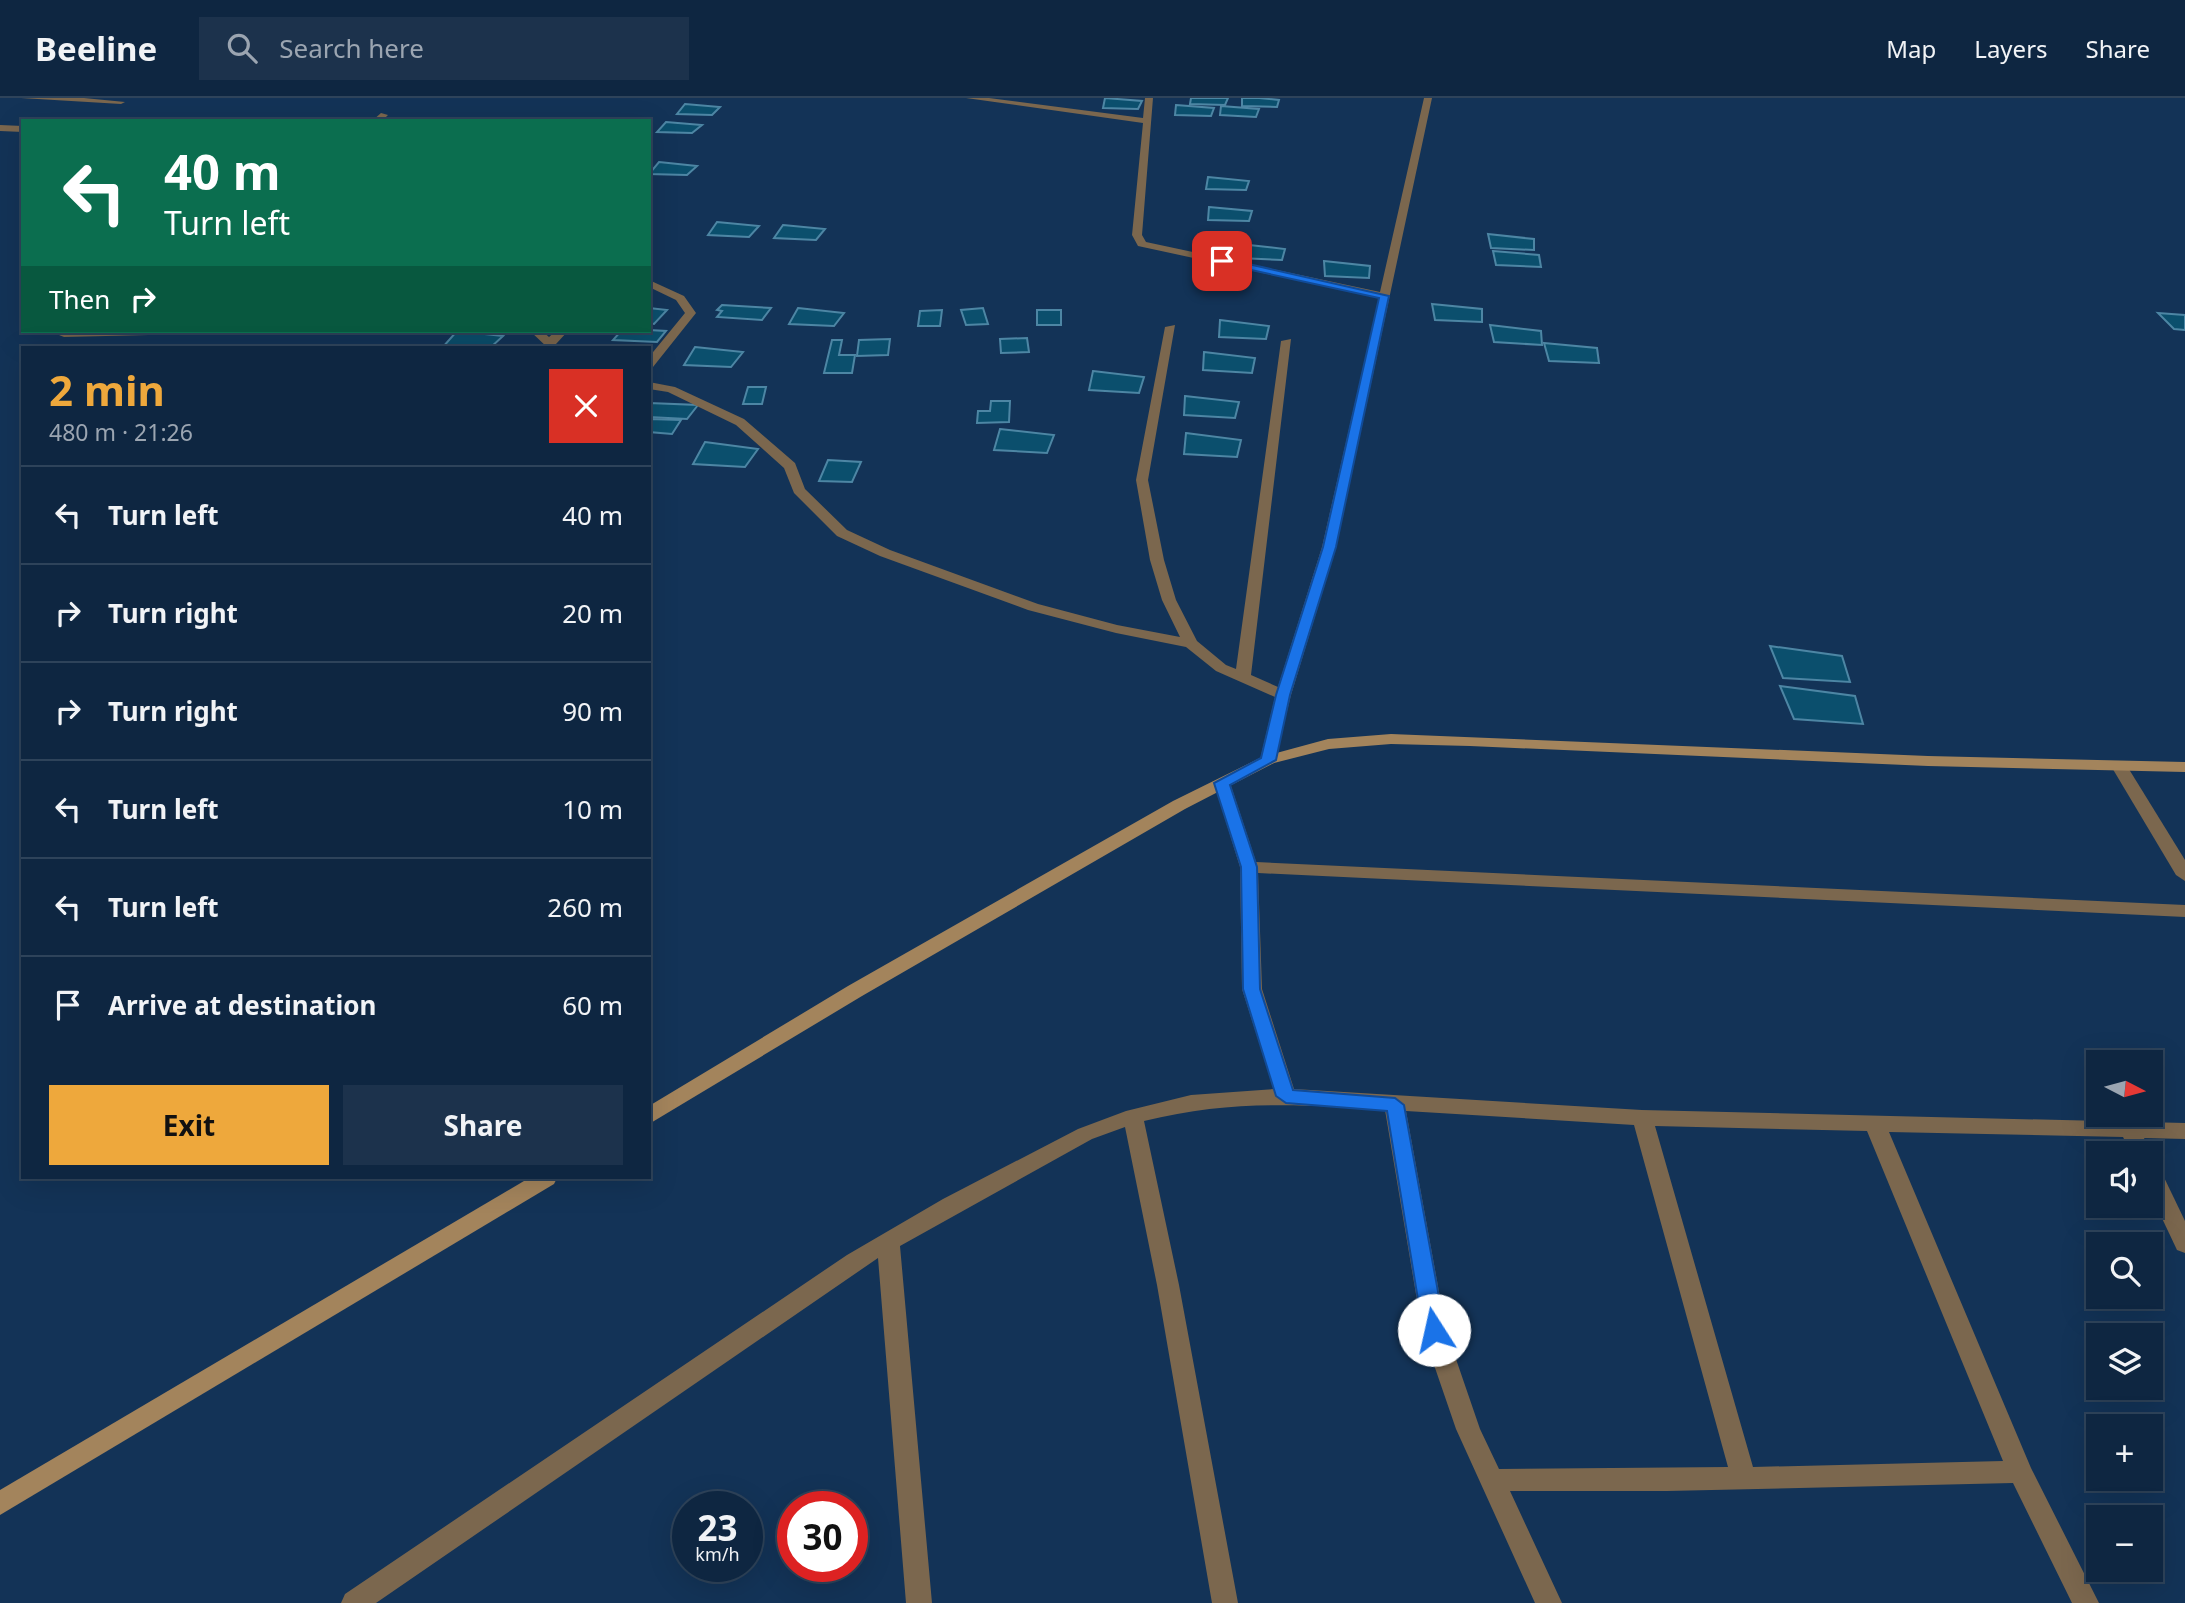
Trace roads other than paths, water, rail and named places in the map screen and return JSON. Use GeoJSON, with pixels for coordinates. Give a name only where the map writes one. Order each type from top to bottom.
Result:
{"type":"FeatureCollection","features":[{"type":"Feature","properties":{"kind":"street"},"geometry":{"type":"LineString","coordinates":[[25,98],[121,103]]}},
{"type":"Feature","properties":{"kind":"street"},"geometry":{"type":"LineString","coordinates":[[970,98],[1148,121]]}},
{"type":"Feature","properties":{"kind":"street"},"geometry":{"type":"LineString","coordinates":[[1149,98],[1137,234],[1142,244],[1384,296]]}},
{"type":"Feature","properties":{"kind":"street"},"geometry":{"type":"LineString","coordinates":[[1268,760],[1283,695],[1329,547],[1428,98]]}},
{"type":"Feature","properties":{"kind":"street"},"geometry":{"type":"LineString","coordinates":[[0,128],[21,129]]}},
{"type":"Feature","properties":{"kind":"street"},"geometry":{"type":"LineString","coordinates":[[651,284],[680,298],[691,313],[651,363]]}},
{"type":"Feature","properties":{"kind":"street"},"geometry":{"type":"LineString","coordinates":[[1171,327],[1142,480],[1157,559],[1170,600],[1191,643],[1221,668],[1283,695]]}},
{"type":"Feature","properties":{"kind":"street"},"geometry":{"type":"LineString","coordinates":[[61,333],[106,333]]}},
{"type":"Feature","properties":{"kind":"street"},"geometry":{"type":"LineString","coordinates":[[539,333],[552,346]]}},
{"type":"Feature","properties":{"kind":"street"},"geometry":{"type":"LineString","coordinates":[[1243,677],[1287,341]]}},
{"type":"Feature","properties":{"kind":"street"},"geometry":{"type":"LineString","coordinates":[[651,385],[671,389],[740,422],[790,466],[799,490],[842,533],[968,586],[1033,607],[1116,629],[1191,643]]}},
{"type":"Feature","properties":{"kind":"street"},"geometry":{"type":"LineString","coordinates":[[651,1115],[855,991],[1222,783],[1268,760],[1328,744],[1391,739],[2185,767]]}},
{"type":"Feature","properties":{"kind":"street"},"geometry":{"type":"LineString","coordinates":[[2119,765],[2185,875]]}},
{"type":"Feature","properties":{"kind":"street"},"geometry":{"type":"LineString","coordinates":[[1222,783],[1249,867],[1252,989],[1286,1096]]}},
{"type":"Feature","properties":{"kind":"street"},"geometry":{"type":"LineString","coordinates":[[1249,867],[2185,911]]}},
{"type":"Feature","properties":{"kind":"street"},"geometry":{"type":"LineString","coordinates":[[354,1603],[888,1242],[1085,1133],[1133,1116],[1191,1102],[1286,1096],[1395,1105],[1642,1118],[2185,1131]]}},
{"type":"Feature","properties":{"kind":"street"},"geometry":{"type":"LineString","coordinates":[[1395,1105],[1434,1330],[1468,1429],[1549,1603]]}},
{"type":"Feature","properties":{"kind":"street"},"geometry":{"type":"LineString","coordinates":[[1133,1116],[1168,1285],[1225,1603]]}},
{"type":"Feature","properties":{"kind":"street"},"geometry":{"type":"LineString","coordinates":[[1642,1118],[1743,1477]]}},
{"type":"Feature","properties":{"kind":"street"},"geometry":{"type":"LineString","coordinates":[[1875,1124],[2020,1472],[2086,1603]]}},
{"type":"Feature","properties":{"kind":"street"},"geometry":{"type":"LineString","coordinates":[[2130,1130],[2135,1141]]}},
{"type":"Feature","properties":{"kind":"street"},"geometry":{"type":"LineString","coordinates":[[0,1503],[544,1179]]}},
{"type":"Feature","properties":{"kind":"street"},"geometry":{"type":"LineString","coordinates":[[2163,1197],[2185,1244]]}},
{"type":"Feature","properties":{"kind":"street"},"geometry":{"type":"LineString","coordinates":[[888,1242],[919,1603]]}},
{"type":"Feature","properties":{"kind":"street"},"geometry":{"type":"LineString","coordinates":[[1491,1480],[2020,1472]]}}]}
